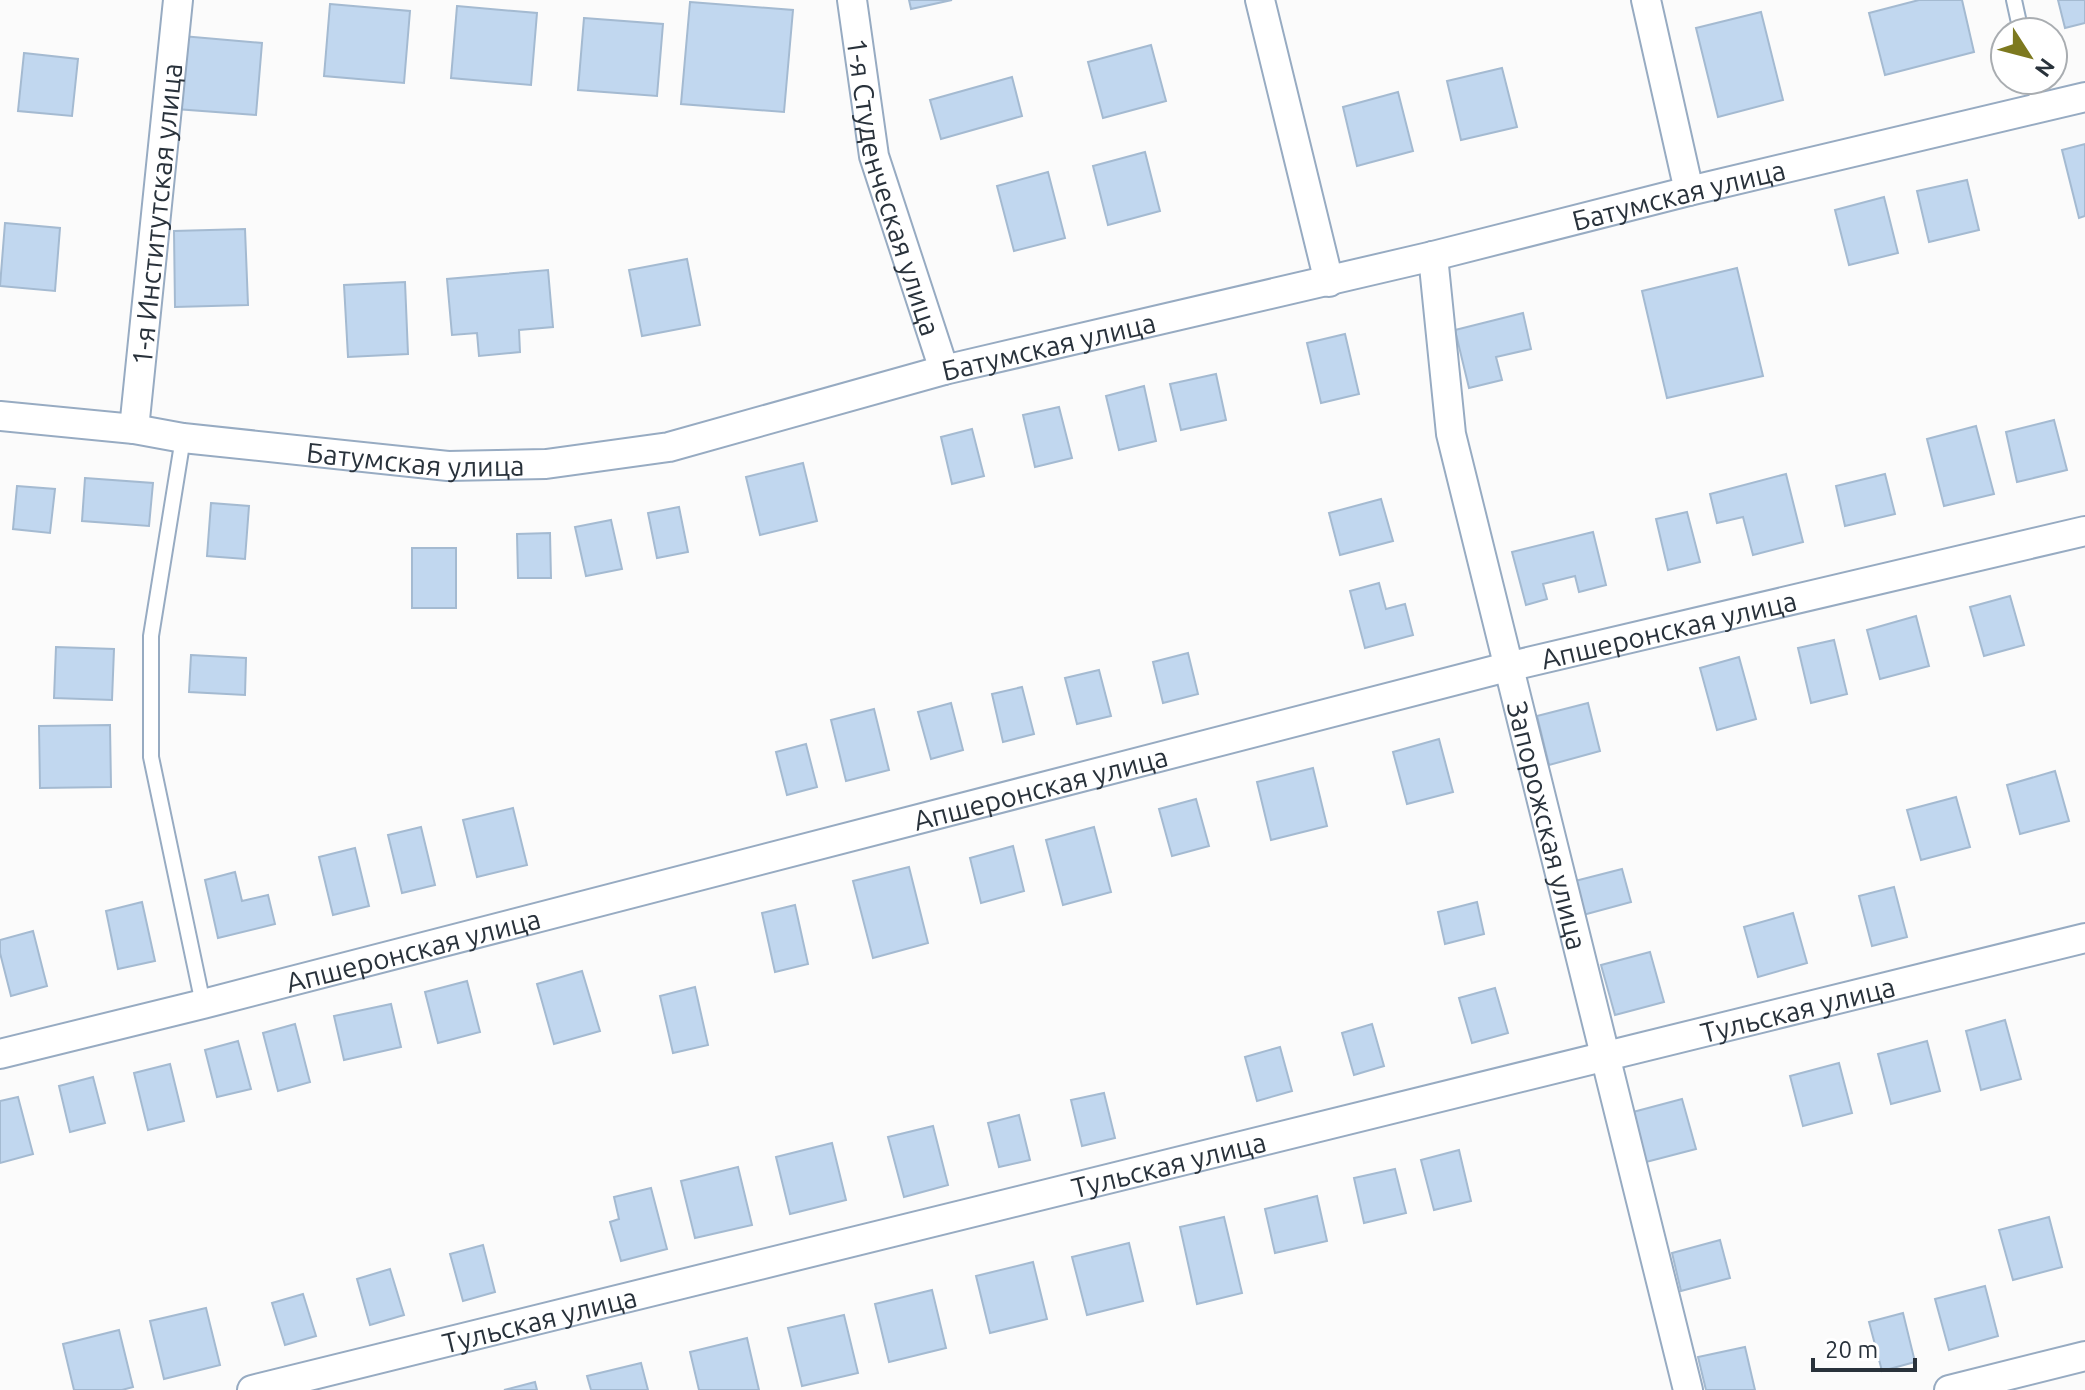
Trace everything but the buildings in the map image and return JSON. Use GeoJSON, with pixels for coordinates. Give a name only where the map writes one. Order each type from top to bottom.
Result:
{"type":"FeatureCollection","features":[{"type":"Feature","properties":{"kind":"street","name":"1-я Институтская улица"},"geometry":{"type":"LineString","coordinates":[[134,429],[178,0]]}},
{"type":"Feature","properties":{"kind":"street","name":"1-я Студенческая улица"},"geometry":{"type":"LineString","coordinates":[[852,0],[874,156],[944,370]]}},
{"type":"Feature","properties":{"kind":"street"},"geometry":{"type":"LineString","coordinates":[[1260,0],[1329,282]]}},
{"type":"Feature","properties":{"kind":"street"},"geometry":{"type":"LineString","coordinates":[[1646,0],[1689,191]]}},
{"type":"Feature","properties":{"kind":"street","name":"Батумская улица"},"geometry":{"type":"LineString","coordinates":[[0,416],[448,466],[546,464],[669,447],[944,370],[1329,282],[1689,191],[2085,97]]}},
{"type":"Feature","properties":{"kind":"street","name":"Запорожская улица"},"geometry":{"type":"LineString","coordinates":[[1433,256],[1451,434],[1688,1390]]}},
{"type":"Feature","properties":{"kind":"street","name":"Апшеронская улица"},"geometry":{"type":"LineString","coordinates":[[0,1054],[1507,667],[2085,531]]}},
{"type":"Feature","properties":{"kind":"street","name":"Тульская улица"},"geometry":{"type":"LineString","coordinates":[[252,1390],[2085,938]]}},
{"type":"Feature","properties":{"kind":"street"},"geometry":{"type":"LineString","coordinates":[[1949,1390],[2085,1356]]}},
{"type":"Feature","properties":{"kind":"lane"},"geometry":{"type":"LineString","coordinates":[[2037,96],[2040,108]]}},
{"type":"Feature","properties":{"kind":"lane"},"geometry":{"type":"LineString","coordinates":[[183,438],[151,636],[151,757],[203,1004]]}}]}
